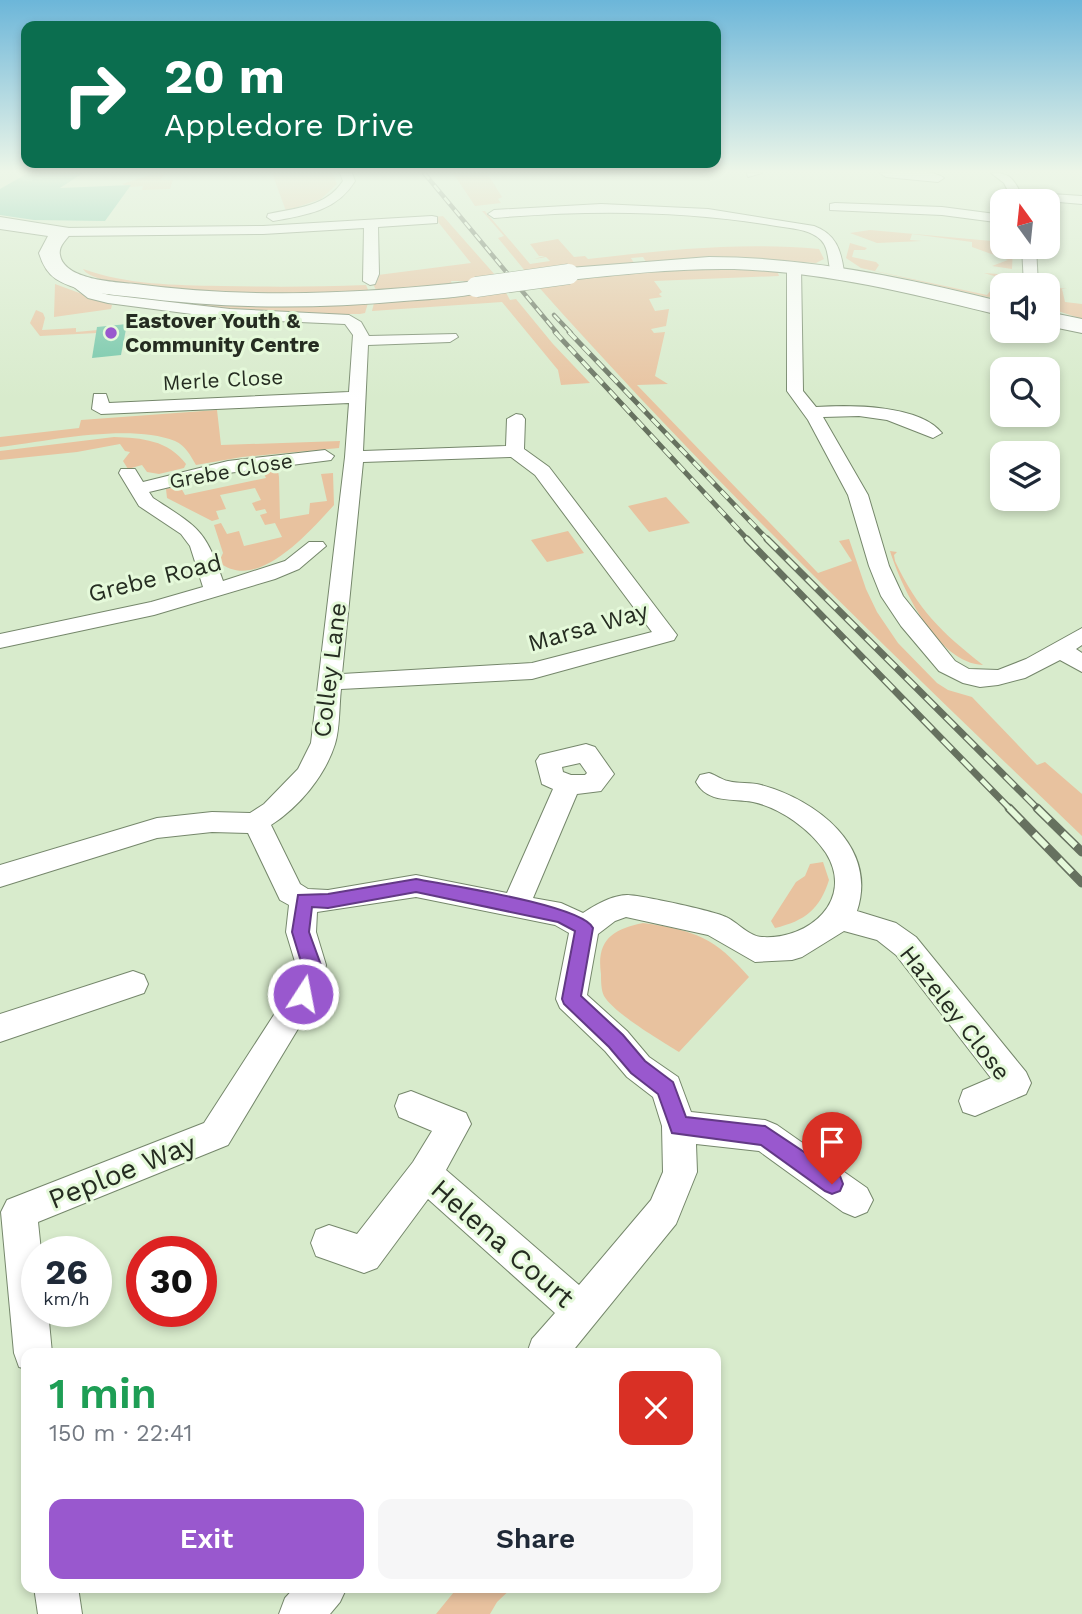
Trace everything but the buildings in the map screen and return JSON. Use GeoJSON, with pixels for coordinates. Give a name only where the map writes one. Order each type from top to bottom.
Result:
{"type":"FeatureCollection","features":[{"type":"Feature","properties":{"kind":"main road"},"geometry":{"type":"LineString","coordinates":[[50,248],[49,253],[60,272],[70,277],[140,292],[262,300],[372,298],[569,274],[703,264],[794,267],[837,272],[901,282],[990,306]]}},
{"type":"Feature","properties":{"kind":"main road"},"geometry":{"type":"LineString","coordinates":[[1060,321],[1082,326]]}},
{"type":"Feature","properties":{"kind":"street"},"geometry":{"type":"LineString","coordinates":[[370,281],[371,248]]}},
{"type":"Feature","properties":{"kind":"street"},"geometry":{"type":"LineString","coordinates":[[831,248],[837,272]]}},
{"type":"Feature","properties":{"kind":"street"},"geometry":{"type":"LineString","coordinates":[[794,267],[795,391],[811,412],[858,495],[879,566],[892,596],[909,621],[955,672],[975,678],[996,677],[1033,665],[1082,635]]}},
{"type":"Feature","properties":{"kind":"street"},"geometry":{"type":"LineString","coordinates":[[70,277],[93,295],[126,302],[230,314],[349,320],[356,325],[361,335],[358,397]]}},
{"type":"Feature","properties":{"kind":"street"},"geometry":{"type":"LineString","coordinates":[[361,341],[449,331],[451,358]]}},
{"type":"Feature","properties":{"kind":"street","name":"Merle Close"},"geometry":{"type":"LineString","coordinates":[[100,398],[101,410],[358,397]]}},
{"type":"Feature","properties":{"kind":"street","name":"Colley Lane"},"geometry":{"type":"LineString","coordinates":[[257,822],[273,811],[308,774],[323,743],[358,397]]}},
{"type":"Feature","properties":{"kind":"street"},"geometry":{"type":"LineString","coordinates":[[811,412],[861,409],[893,414],[927,425]]}},
{"type":"Feature","properties":{"kind":"street"},"geometry":{"type":"LineString","coordinates":[[354,457],[515,451],[516,419]]}},
{"type":"Feature","properties":{"kind":"street","name":"Marsa Way"},"geometry":{"type":"LineString","coordinates":[[331,682],[531,671],[666,635],[542,471],[515,451]]}},
{"type":"Feature","properties":{"kind":"street","name":"Grebe Close"},"geometry":{"type":"LineString","coordinates":[[215,590],[200,545],[188,530],[146,502],[133,481],[290,466],[325,456]]}},
{"type":"Feature","properties":{"kind":"street","name":"Grebe Road"},"geometry":{"type":"LineString","coordinates":[[0,641],[154,608],[215,590],[292,565],[316,546]]}},
{"type":"Feature","properties":{"kind":"street"},"geometry":{"type":"LineString","coordinates":[[1061,650],[1082,664]]}},
{"type":"Feature","properties":{"kind":"street"},"geometry":{"type":"LineString","coordinates":[[550,1348],[664,1212],[680,1172],[679,1126],[666,1088],[638,1067],[616,1041],[571,999],[585,928],[606,914],[626,906],[715,925],[755,950],[792,948],[840,918],[848,903],[851,885],[842,856],[827,833],[810,816],[778,800],[755,793],[716,789],[709,782]]}},
{"type":"Feature","properties":{"kind":"street"},"geometry":{"type":"LineString","coordinates":[[516,904],[568,785]]}},
{"type":"Feature","properties":{"kind":"street"},"geometry":{"type":"LineString","coordinates":[[0,876],[158,828],[212,822],[257,822],[290,892],[304,900],[328,901],[416,886],[561,915],[585,928]]}},
{"type":"Feature","properties":{"kind":"street","name":"Peploe Way"},"geometry":{"type":"LineString","coordinates":[[32,1348],[9,1208],[216,1134],[303,994],[312,965],[301,932],[304,900]]}},
{"type":"Feature","properties":{"kind":"street","name":"Hazeley Close"},"geometry":{"type":"LineString","coordinates":[[840,918],[886,931],[906,946],[1015,1083],[975,1101]]}},
{"type":"Feature","properties":{"kind":"street"},"geometry":{"type":"LineString","coordinates":[[0,1028],[133,984]]}},
{"type":"Feature","properties":{"kind":"street","name":"Helena Court"},"geometry":{"type":"LineString","coordinates":[[329,1243],[364,1255],[425,1174],[454,1124],[411,1107]]}},
{"type":"Feature","properties":{"kind":"street"},"geometry":{"type":"LineString","coordinates":[[679,1126],[765,1136],[855,1200]]}},
{"type":"Feature","properties":{"kind":"street","name":"Helena Court"},"geometry":{"type":"LineString","coordinates":[[425,1174],[581,1311]]}},
{"type":"Feature","properties":{"kind":"street"},"geometry":{"type":"LineString","coordinates":[[57,1593],[60,1614]]}},
{"type":"Feature","properties":{"kind":"street"},"geometry":{"type":"LineString","coordinates":[[301,1614],[320,1593]]}},
{"type":"Feature","properties":{"kind":"shaded area"},"geometry":{"type":"Polygon","coordinates":[[[459,248],[472,248],[496,276],[464,284],[464,281],[451,281],[452,285],[377,292],[373,284],[377,282],[378,275],[471,263],[459,248]]]}},
{"type":"Feature","properties":{"kind":"shaded area"},"geometry":{"type":"Polygon","coordinates":[[[506,248],[517,248],[530,264],[550,261],[546,257],[534,259],[545,256],[539,256],[533,248],[566,248],[574,257],[585,256],[588,259],[707,248],[809,248],[819,249],[824,259],[816,263],[772,260],[646,262],[643,257],[631,258],[634,263],[526,272],[506,248]]]}},
{"type":"Feature","properties":{"kind":"shaded area"},"geometry":{"type":"Polygon","coordinates":[[[849,248],[867,248],[854,250],[852,257],[876,262],[879,265],[875,271],[987,295],[990,291],[990,297],[988,297],[861,268],[846,258],[849,248]]]}},
{"type":"Feature","properties":{"kind":"shaded area"},"geometry":{"type":"Polygon","coordinates":[[[976,248],[990,248],[990,254],[976,248]]]}},
{"type":"Feature","properties":{"kind":"shaded area"},"geometry":{"type":"Polygon","coordinates":[[[1005,259],[1012,259],[1012,269],[992,266],[1008,260],[1005,259]]]}},
{"type":"Feature","properties":{"kind":"shaded area"},"geometry":{"type":"Polygon","coordinates":[[[714,268],[777,270],[779,276],[654,281],[662,292],[659,294],[662,297],[649,299],[655,311],[669,309],[666,326],[651,329],[654,333],[665,332],[655,376],[668,384],[637,385],[818,573],[852,561],[839,541],[849,539],[866,589],[877,612],[898,643],[937,683],[948,690],[972,697],[1037,765],[1045,762],[1082,794],[1082,836],[872,634],[735,497],[536,284],[646,272],[714,268]]]}},
{"type":"Feature","properties":{"kind":"shaded area"},"geometry":{"type":"Polygon","coordinates":[[[83,269],[151,283],[258,287],[366,285],[369,292],[265,293],[170,289],[129,285],[98,278],[83,269]]]}},
{"type":"Feature","properties":{"kind":"shaded area"},"geometry":{"type":"Polygon","coordinates":[[[55,284],[112,305],[111,309],[54,317],[55,284]]]}},
{"type":"Feature","properties":{"kind":"shaded area"},"geometry":{"type":"Polygon","coordinates":[[[1060,288],[1067,289],[1062,289],[1065,302],[1082,304],[1082,319],[1060,312],[1060,288]]]}},
{"type":"Feature","properties":{"kind":"shaded area"},"geometry":{"type":"Polygon","coordinates":[[[504,289],[510,300],[516,299],[590,383],[561,385],[558,370],[502,302],[372,311],[374,303],[456,297],[504,289]]]}},
{"type":"Feature","properties":{"kind":"shaded area"},"geometry":{"type":"Polygon","coordinates":[[[103,293],[368,303],[365,313],[360,314],[263,313],[166,305],[103,293]]]}},
{"type":"Feature","properties":{"kind":"shaded area"},"geometry":{"type":"Polygon","coordinates":[[[36,310],[43,313],[45,318],[42,330],[76,328],[76,332],[98,330],[97,333],[40,336],[30,323],[36,310]]]}},
{"type":"Feature","properties":{"kind":"shaded area"},"geometry":{"type":"Polygon","coordinates":[[[217,410],[221,445],[340,441],[339,448],[242,457],[196,465],[179,443],[135,433],[89,435],[0,447],[0,437],[79,428],[81,420],[217,410]]]}},
{"type":"Feature","properties":{"kind":"shaded area"},"geometry":{"type":"Polygon","coordinates":[[[114,437],[135,438],[163,445],[186,464],[184,468],[159,474],[147,472],[142,465],[128,469],[123,461],[130,452],[125,451],[120,444],[77,452],[0,460],[0,451],[114,437]]]}},
{"type":"Feature","properties":{"kind":"shaded area"},"geometry":{"type":"Polygon","coordinates":[[[271,467],[278,471],[280,519],[309,514],[310,503],[327,501],[321,474],[333,473],[334,505],[282,555],[266,565],[250,570],[234,570],[219,562],[223,553],[214,525],[221,523],[227,534],[239,531],[244,546],[282,537],[275,523],[265,525],[260,515],[267,513],[265,509],[256,511],[252,503],[261,500],[255,488],[220,495],[226,509],[216,511],[219,519],[212,521],[167,498],[166,489],[180,486],[185,495],[266,478],[262,470],[271,467]]]}},
{"type":"Feature","properties":{"kind":"shaded area"},"geometry":{"type":"Polygon","coordinates":[[[666,497],[690,523],[649,532],[628,506],[666,497]]]}},
{"type":"Feature","properties":{"kind":"shaded area"},"geometry":{"type":"Polygon","coordinates":[[[568,531],[584,553],[547,562],[531,540],[568,531]]]}},
{"type":"Feature","properties":{"kind":"shaded area"},"geometry":{"type":"Polygon","coordinates":[[[890,551],[897,552],[894,555],[895,561],[922,607],[955,642],[983,665],[967,661],[951,652],[937,638],[924,622],[903,585],[890,551]]]}},
{"type":"Feature","properties":{"kind":"shaded area"},"geometry":{"type":"Polygon","coordinates":[[[823,862],[829,880],[816,906],[795,922],[775,928],[771,921],[796,882],[805,876],[810,864],[823,862]]]}},
{"type":"Feature","properties":{"kind":"shaded area"},"geometry":{"type":"Polygon","coordinates":[[[643,923],[677,929],[703,938],[725,953],[749,977],[679,1052],[628,1018],[603,994],[600,962],[604,945],[615,933],[643,923]]]}},
{"type":"Feature","properties":{"kind":"shaded area"},"geometry":{"type":"Polygon","coordinates":[[[453,1593],[507,1593],[490,1614],[436,1614],[453,1593]]]}},
{"type":"Feature","properties":{"kind":"railway"},"geometry":{"type":"LineString","coordinates":[[487,248],[557,333]]}},
{"type":"Feature","properties":{"kind":"railway"},"geometry":{"type":"LineString","coordinates":[[554,315],[571,333]]}},
{"type":"Feature","properties":{"kind":"railway"},"geometry":{"type":"LineString","coordinates":[[555,332],[749,541]]}},
{"type":"Feature","properties":{"kind":"railway"},"geometry":{"type":"LineString","coordinates":[[569,332],[769,541]]}},
{"type":"Feature","properties":{"kind":"railway"},"geometry":{"type":"LineString","coordinates":[[747,539],[1011,810]]}},
{"type":"Feature","properties":{"kind":"railway"},"geometry":{"type":"LineString","coordinates":[[769,541],[1039,810]]}},
{"type":"Feature","properties":{"kind":"railway"},"geometry":{"type":"LineString","coordinates":[[1009,808],[1082,883]]}},
{"type":"Feature","properties":{"kind":"railway"},"geometry":{"type":"LineString","coordinates":[[1037,808],[1082,852]]}},
{"type":"Feature","properties":{"kind":"place","name":"Eastover Youth & Community Centre"},"geometry":{"type":"Point","coordinates":[111,333]}},
{"type":"Feature","properties":{"kind":"route"},"geometry":{"type":"LineString","coordinates":[[303,994],[312,965],[301,932],[304,900],[328,901],[416,886],[561,915],[585,928],[571,999],[616,1041],[638,1067],[666,1088],[679,1126],[765,1136],[832,1184]]}}]}
